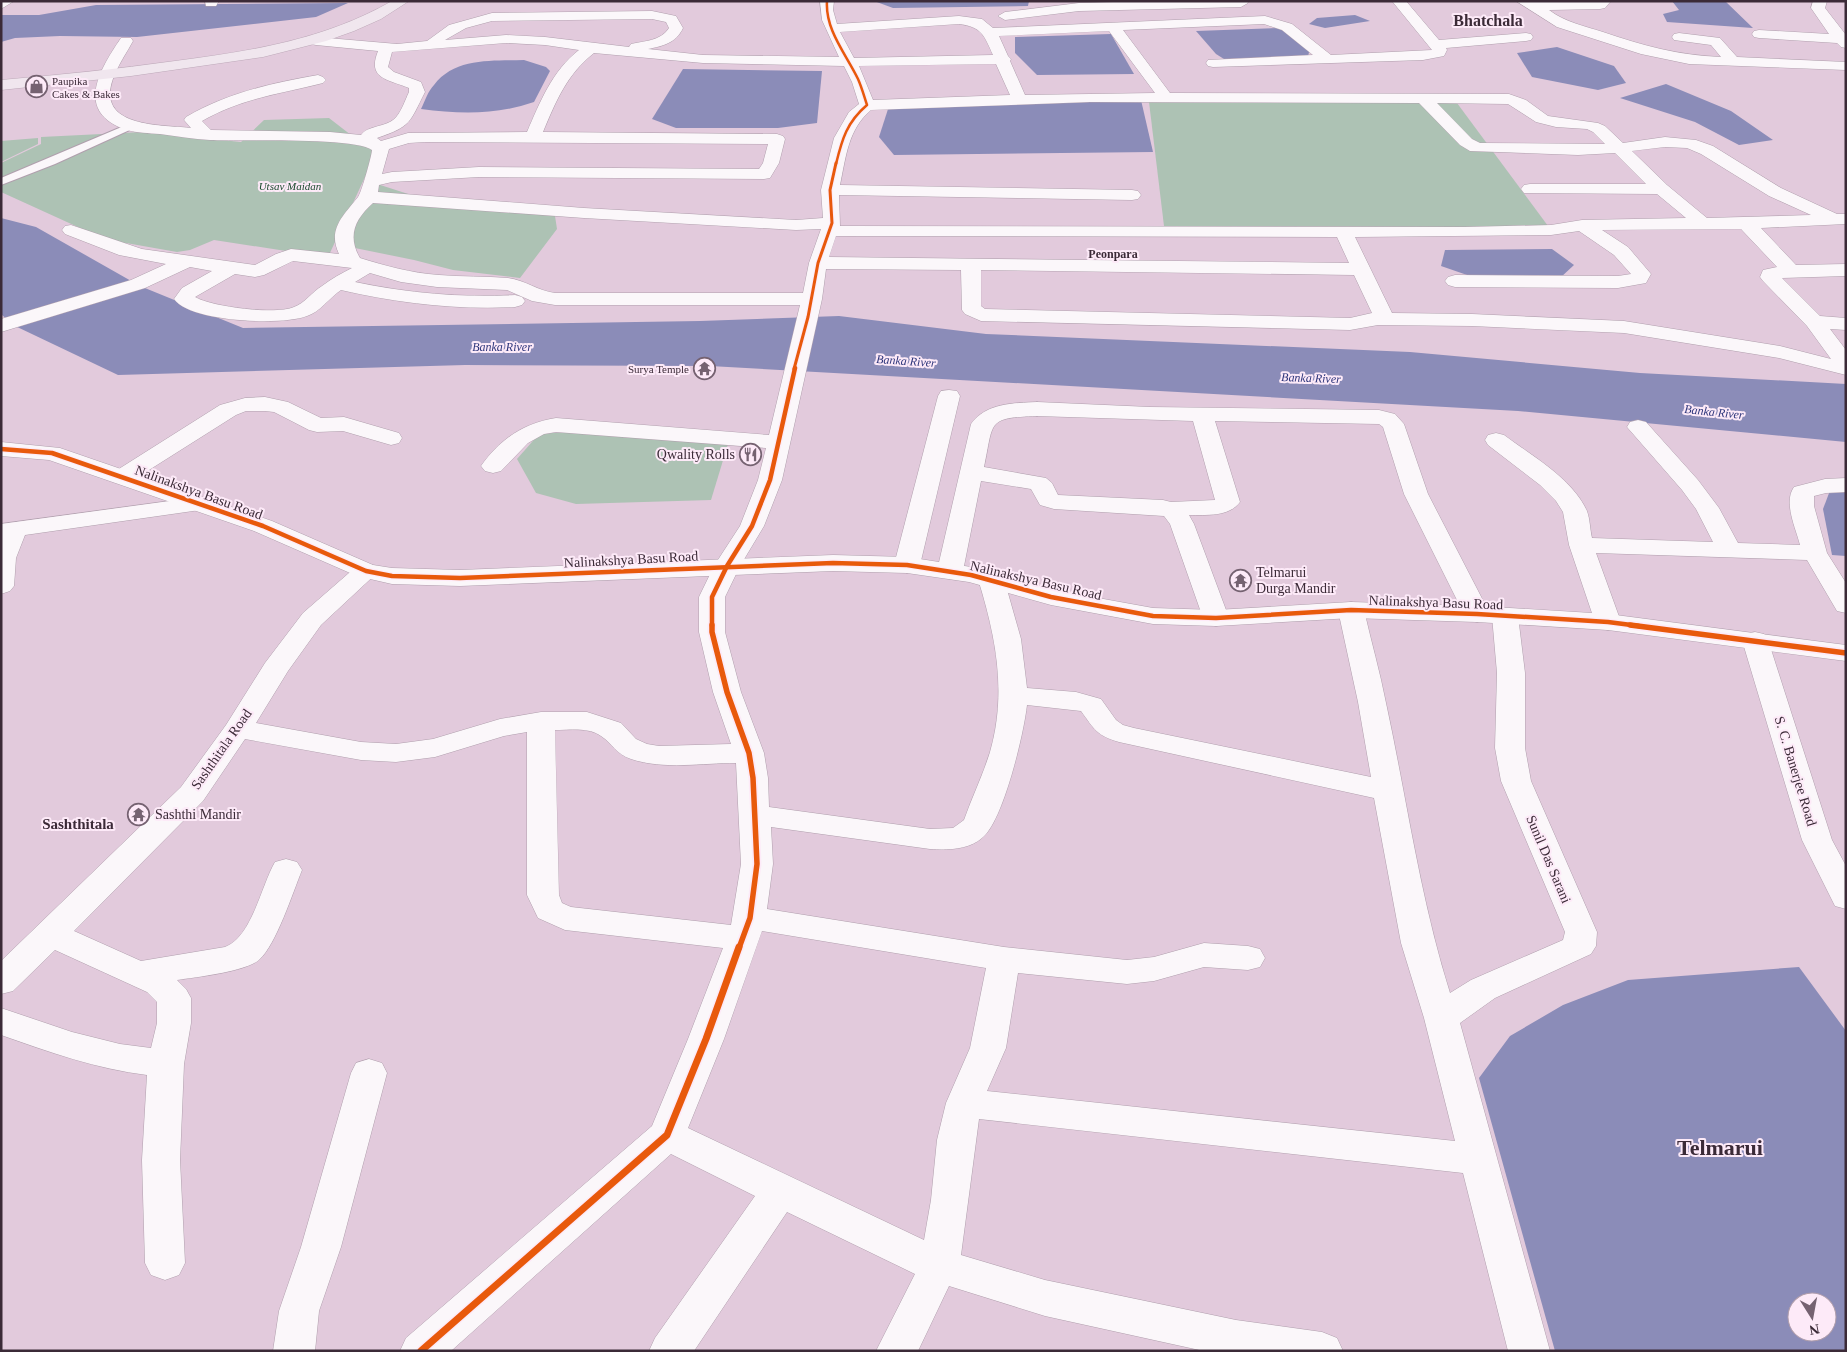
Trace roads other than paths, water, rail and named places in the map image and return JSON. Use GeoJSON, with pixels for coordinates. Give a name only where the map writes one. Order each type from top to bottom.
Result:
{"type":"FeatureCollection","features":[{"type":"Feature","properties":{"kind":"highway"},"geometry":{"type":"LineString","coordinates":[[1,85],[108,74],[254,55],[316,41],[358,25],[402,1]]}},
{"type":"Feature","properties":{"kind":"street"},"geometry":{"type":"LineString","coordinates":[[1,5],[7,1]]}},
{"type":"Feature","properties":{"kind":"street"},"geometry":{"type":"LineString","coordinates":[[827,1],[825,9],[832,28],[859,80],[867,104]]}},
{"type":"Feature","properties":{"kind":"street"},"geometry":{"type":"LineString","coordinates":[[1213,63],[1432,55],[1439,53],[1440,50],[1399,1]]}},
{"type":"Feature","properties":{"kind":"street"},"geometry":{"type":"LineString","coordinates":[[1529,3],[1592,6],[1600,5],[1604,1]]}},
{"type":"Feature","properties":{"kind":"street"},"geometry":{"type":"LineString","coordinates":[[1820,1],[1818,8],[1829,26],[1844,41]]}},
{"type":"Feature","properties":{"kind":"street"},"geometry":{"type":"LineString","coordinates":[[832,28],[959,20],[977,22],[1058,5],[1118,3],[1243,2],[1259,20]]}},
{"type":"Feature","properties":{"kind":"street"},"geometry":{"type":"LineString","coordinates":[[1529,3],[1562,24],[1646,51],[1689,60],[1846,66]]}},
{"type":"Feature","properties":{"kind":"street"},"geometry":{"type":"LineString","coordinates":[[431,44],[443,33],[456,26],[470,21],[500,17],[652,15],[671,19],[676,28],[674,34],[667,40],[616,51]]}},
{"type":"Feature","properties":{"kind":"street"},"geometry":{"type":"LineString","coordinates":[[990,32],[1114,28],[1259,20],[1271,21],[1287,27],[1327,59]]}},
{"type":"Feature","properties":{"kind":"street"},"geometry":{"type":"LineString","coordinates":[[977,22],[990,32],[1004,59],[1020,98]]}},
{"type":"Feature","properties":{"kind":"street"},"geometry":{"type":"LineString","coordinates":[[1114,28],[1165,96]]}},
{"type":"Feature","properties":{"kind":"street"},"geometry":{"type":"LineString","coordinates":[[1759,34],[1844,41]]}},
{"type":"Feature","properties":{"kind":"street"},"geometry":{"type":"LineString","coordinates":[[1435,45],[1526,37]]}},
{"type":"Feature","properties":{"kind":"street"},"geometry":{"type":"LineString","coordinates":[[1679,37],[1714,41],[1734,63]]}},
{"type":"Feature","properties":{"kind":"street"},"geometry":{"type":"LineString","coordinates":[[316,41],[387,47],[506,39],[545,41],[616,51],[703,58],[850,62],[1004,59]]}},
{"type":"Feature","properties":{"kind":"street"},"geometry":{"type":"LineString","coordinates":[[126,41],[108,74],[102,93],[104,106],[114,118],[131,126],[207,135],[330,137],[371,141],[381,149],[370,190]]}},
{"type":"Feature","properties":{"kind":"street"},"geometry":{"type":"LineString","coordinates":[[355,140],[393,127],[402,120],[418,92],[416,85],[389,75],[381,68],[381,62],[387,47]]}},
{"type":"Feature","properties":{"kind":"street"},"geometry":{"type":"LineString","coordinates":[[533,136],[554,88],[565,70],[591,48]]}},
{"type":"Feature","properties":{"kind":"street"},"geometry":{"type":"LineString","coordinates":[[207,135],[192,120],[210,109],[278,86],[318,80]]}},
{"type":"Feature","properties":{"kind":"street"},"geometry":{"type":"LineString","coordinates":[[421,1351],[667,1135],[706,1039],[746,928],[758,864],[756,815],[749,753],[727,692],[712,632],[712,597],[727,566],[752,526],[770,480],[794,370],[810,308],[818,263],[831,227],[830,190],[842,138],[855,115],[867,104],[1020,98],[1165,96],[1423,98],[1518,101],[1541,119],[1594,126],[1620,148],[1661,189],[1701,222]]}},
{"type":"Feature","properties":{"kind":"street"},"geometry":{"type":"LineString","coordinates":[[1423,98],[1466,142],[1476,148],[1578,150],[1620,148],[1665,142],[1690,143],[1708,150],[1775,192],[1843,223]]}},
{"type":"Feature","properties":{"kind":"street"},"geometry":{"type":"LineString","coordinates":[[360,264],[345,250],[342,240],[347,222],[370,190],[392,176],[479,172],[764,174],[770,163],[777,139],[533,136],[408,138],[378,147]]}},
{"type":"Feature","properties":{"kind":"street"},"geometry":{"type":"LineString","coordinates":[[1530,189],[1661,189]]}},
{"type":"Feature","properties":{"kind":"street"},"geometry":{"type":"LineString","coordinates":[[370,190],[671,218],[831,227],[1344,233],[1551,230],[1582,225],[1701,222],[1843,223]]}},
{"type":"Feature","properties":{"kind":"street"},"geometry":{"type":"LineString","coordinates":[[830,190],[1132,195]]}},
{"type":"Feature","properties":{"kind":"street"},"geometry":{"type":"LineString","coordinates":[[1746,223],[1791,271]]}},
{"type":"Feature","properties":{"kind":"street"},"geometry":{"type":"LineString","coordinates":[[1455,281],[1618,282],[1639,279],[1641,274],[1620,251],[1582,225]]}},
{"type":"Feature","properties":{"kind":"street"},"geometry":{"type":"LineString","coordinates":[[71,230],[126,251],[231,268],[255,271],[264,269],[283,258],[301,255],[360,264],[410,277],[437,281],[509,284],[522,288],[538,297]]}},
{"type":"Feature","properties":{"kind":"street"},"geometry":{"type":"LineString","coordinates":[[1344,233],[1382,313],[1378,319]]}},
{"type":"Feature","properties":{"kind":"street"},"geometry":{"type":"LineString","coordinates":[[4,324],[138,284],[188,261]]}},
{"type":"Feature","properties":{"kind":"street"},"geometry":{"type":"LineString","coordinates":[[818,263],[1362,269]]}},
{"type":"Feature","properties":{"kind":"street"},"geometry":{"type":"LineString","coordinates":[[231,268],[189,292],[184,299],[200,306],[220,311],[279,317],[302,311],[338,284],[360,264]]}},
{"type":"Feature","properties":{"kind":"street"},"geometry":{"type":"LineString","coordinates":[[970,264],[970,306],[972,310],[981,314],[1101,319],[1350,324],[1378,319],[1472,320],[1624,327],[1780,352],[1815,363],[1846,369]]}},
{"type":"Feature","properties":{"kind":"street"},"geometry":{"type":"LineString","coordinates":[[1846,270],[1791,271],[1770,274],[1770,277],[1814,322],[1846,364]]}},
{"type":"Feature","properties":{"kind":"street"},"geometry":{"type":"LineString","coordinates":[[338,284],[394,295],[472,302],[496,302],[538,297],[810,308]]}},
{"type":"Feature","properties":{"kind":"street"},"geometry":{"type":"LineString","coordinates":[[1814,322],[1846,324]]}},
{"type":"Feature","properties":{"kind":"street"},"geometry":{"type":"LineString","coordinates":[[907,565],[949,396]]}},
{"type":"Feature","properties":{"kind":"street"},"geometry":{"type":"LineString","coordinates":[[122,477],[228,410],[245,405],[265,404],[280,407],[317,425],[344,424],[391,438]]}},
{"type":"Feature","properties":{"kind":"street"},"geometry":{"type":"LineString","coordinates":[[950,571],[982,424],[991,415],[1011,410],[1037,409],[1202,414],[1370,416],[1387,419],[1393,424],[1416,494],[1491,615]]}},
{"type":"Feature","properties":{"kind":"street"},"geometry":{"type":"LineString","coordinates":[[971,472],[1038,484],[1044,488],[1048,500],[1054,502],[1171,509],[1225,505],[1228,502],[1202,414]]}},
{"type":"Feature","properties":{"kind":"street"},"geometry":{"type":"LineString","coordinates":[[493,466],[516,441],[529,431],[541,426],[556,425],[778,442]]}},
{"type":"Feature","properties":{"kind":"street"},"geometry":{"type":"LineString","coordinates":[[1638,427],[1690,485],[1707,508],[1729,549]]}},
{"type":"Feature","properties":{"kind":"street"},"geometry":{"type":"LineString","coordinates":[[1496,440],[1548,480],[1566,497],[1575,512],[1581,545],[1608,622]]}},
{"type":"Feature","properties":{"kind":"street","name":"Nalinakshya Basu Road"},"geometry":{"type":"LineString","coordinates":[[1,450],[52,453],[263,526],[366,571],[411,578],[460,578],[833,563],[907,565],[991,579],[1051,597],[1153,616],[1216,618],[1351,610],[1491,615],[1608,622],[1846,653]]}},
{"type":"Feature","properties":{"kind":"street"},"geometry":{"type":"LineString","coordinates":[[1846,485],[1825,486],[1802,492],[1802,506],[1815,552],[1846,605]]}},
{"type":"Feature","properties":{"kind":"street"},"geometry":{"type":"LineString","coordinates":[[1,586],[8,530],[199,504]]}},
{"type":"Feature","properties":{"kind":"street"},"geometry":{"type":"LineString","coordinates":[[1171,509],[1178,515],[1182,524],[1216,618]]}},
{"type":"Feature","properties":{"kind":"street"},"geometry":{"type":"LineString","coordinates":[[1581,545],[1815,552]]}},
{"type":"Feature","properties":{"kind":"street","name":"Sashthitala Road"},"geometry":{"type":"LineString","coordinates":[[1,982],[52,934],[192,794],[312,619],[366,571]]}},
{"type":"Feature","properties":{"kind":"street"},"geometry":{"type":"LineString","coordinates":[[756,815],[930,839],[953,839],[969,834],[978,824],[1007,741],[1013,694],[1013,660],[1006,623],[991,579]]}},
{"type":"Feature","properties":{"kind":"street"},"geometry":{"type":"LineString","coordinates":[[1351,610],[1372,702],[1404,878],[1418,943],[1441,1018],[1529,1351]]}},
{"type":"Feature","properties":{"kind":"street","name":"Sunil Das Sarani"},"geometry":{"type":"LineString","coordinates":[[1441,1018],[1481,990],[1521,971],[1564,955],[1579,946],[1581,932],[1516,781],[1510,748],[1511,672],[1491,615]]}},
{"type":"Feature","properties":{"kind":"street","name":"S. C. Banerjee Road"},"geometry":{"type":"LineString","coordinates":[[1755,640],[1817,840],[1846,898]]}},
{"type":"Feature","properties":{"kind":"street"},"geometry":{"type":"LineString","coordinates":[[1013,694],[1076,701],[1090,705],[1106,726],[1129,736],[1389,791]]}},
{"type":"Feature","properties":{"kind":"street"},"geometry":{"type":"LineString","coordinates":[[238,729],[361,751],[396,753],[434,748],[500,728],[541,721],[587,721],[611,729],[626,745],[640,752],[687,755],[749,753]]}},
{"type":"Feature","properties":{"kind":"street"},"geometry":{"type":"LineString","coordinates":[[541,721],[544,895],[549,910],[565,918],[746,928],[1127,972],[1154,969],[1204,955],[1248,958]]}},
{"type":"Feature","properties":{"kind":"street"},"geometry":{"type":"LineString","coordinates":[[137,974],[232,958],[246,952],[254,941],[286,870]]}},
{"type":"Feature","properties":{"kind":"street"},"geometry":{"type":"LineString","coordinates":[[52,934],[159,983],[174,998],[174,1023],[166,1064],[161,1160],[165,1263]]}},
{"type":"Feature","properties":{"kind":"street"},"geometry":{"type":"LineString","coordinates":[[897,1351],[938,1266],[950,1200],[956,1140],[964,1103],[988,1048],[1004,959]]}},
{"type":"Feature","properties":{"kind":"street"},"geometry":{"type":"LineString","coordinates":[[1,1021],[68,1045],[120,1058],[166,1064]]}},
{"type":"Feature","properties":{"kind":"street"},"geometry":{"type":"LineString","coordinates":[[294,1351],[300,1311],[321,1247],[369,1073]]}},
{"type":"Feature","properties":{"kind":"street"},"geometry":{"type":"LineString","coordinates":[[964,1103],[1479,1159]]}},
{"type":"Feature","properties":{"kind":"street"},"geometry":{"type":"LineString","coordinates":[[667,1135],[938,1266],[1045,1298],[1236,1339],[1322,1351]]}},
{"type":"Feature","properties":{"kind":"street"},"geometry":{"type":"LineString","coordinates":[[670,1351],[780,1190]]}},
{"type":"Feature","properties":{"kind":"lane"},"geometry":{"type":"LineString","coordinates":[[1,182],[131,126]]}},
{"type":"Feature","properties":{"kind":"water"},"geometry":{"type":"Polygon","coordinates":[[[874,1],[1029,1],[1028,6],[893,8],[874,1]]]}},
{"type":"Feature","properties":{"kind":"water"},"geometry":{"type":"Polygon","coordinates":[[[1672,1],[1725,1],[1753,28],[1667,22],[1663,14],[1679,10],[1672,1]]]}},
{"type":"Feature","properties":{"kind":"water"},"geometry":{"type":"Polygon","coordinates":[[[348,3],[316,17],[137,37],[60,36],[15,38],[1,42],[1,15],[39,15],[96,5],[348,3]]]}},
{"type":"Feature","properties":{"kind":"water"},"geometry":{"type":"Polygon","coordinates":[[[1355,15],[1370,21],[1325,28],[1309,24],[1317,18],[1355,15]]]}},
{"type":"Feature","properties":{"kind":"water"},"geometry":{"type":"Polygon","coordinates":[[[1280,28],[1310,47],[1308,57],[1224,59],[1216,54],[1196,31],[1280,28]]]}},
{"type":"Feature","properties":{"kind":"water"},"geometry":{"type":"Polygon","coordinates":[[[1111,34],[1134,74],[1037,75],[1015,53],[1015,37],[1111,34]]]}},
{"type":"Feature","properties":{"kind":"water"},"geometry":{"type":"Polygon","coordinates":[[[1557,47],[1614,66],[1626,83],[1598,90],[1532,77],[1517,53],[1557,47]]]}},
{"type":"Feature","properties":{"kind":"water"},"geometry":{"type":"Polygon","coordinates":[[[524,60],[546,67],[550,71],[534,102],[506,109],[478,112],[421,109],[432,87],[453,69],[475,62],[524,60]]]}},
{"type":"Feature","properties":{"kind":"water"},"geometry":{"type":"Polygon","coordinates":[[[683,69],[822,71],[817,123],[778,128],[676,128],[652,119],[683,69]]]}},
{"type":"Feature","properties":{"kind":"water"},"geometry":{"type":"Polygon","coordinates":[[[1666,84],[1731,111],[1773,140],[1739,145],[1695,122],[1620,98],[1666,84]]]}},
{"type":"Feature","properties":{"kind":"water"},"geometry":{"type":"Polygon","coordinates":[[[1141,100],[1153,152],[894,155],[879,137],[889,106],[1141,100]]]}},
{"type":"Feature","properties":{"kind":"water","name":"Banka River"},"geometry":{"type":"Polygon","coordinates":[[[1,218],[36,227],[140,286],[243,328],[700,321],[839,316],[986,334],[1410,352],[1640,373],[1846,384],[1846,442],[1518,411],[710,366],[465,365],[118,375],[13,325],[1,314],[1,218]]]}},
{"type":"Feature","properties":{"kind":"water"},"geometry":{"type":"Polygon","coordinates":[[[1552,249],[1574,265],[1560,278],[1470,276],[1441,266],[1445,250],[1552,249]]]}},
{"type":"Feature","properties":{"kind":"water"},"geometry":{"type":"Polygon","coordinates":[[[1846,487],[1846,556],[1832,555],[1823,509],[1831,488],[1846,487]]]}},
{"type":"Feature","properties":{"kind":"water"},"geometry":{"type":"Polygon","coordinates":[[[1799,967],[1846,1031],[1846,1351],[1555,1351],[1479,1078],[1510,1036],[1563,1005],[1628,980],[1799,967]]]}},
{"type":"Feature","properties":{"kind":"place","name":"Paupika Cakes & Bakes"},"geometry":{"type":"Point","coordinates":[36,87]}},
{"type":"Feature","properties":{"kind":"place","name":"Surya Temple"},"geometry":{"type":"Point","coordinates":[705,369]}},
{"type":"Feature","properties":{"kind":"place","name":"Qwality Rolls"},"geometry":{"type":"Point","coordinates":[751,454]}},
{"type":"Feature","properties":{"kind":"place","name":"Telmarui Durga Mandir"},"geometry":{"type":"Point","coordinates":[1240,580]}},
{"type":"Feature","properties":{"kind":"place","name":"Sashthi Mandir"},"geometry":{"type":"Point","coordinates":[139,814]}},
{"type":"Feature","properties":{"kind":"district","name":"Bhatchala"},"geometry":{"type":"Point","coordinates":[1488,20]}},
{"type":"Feature","properties":{"kind":"district","name":"Peonpara"},"geometry":{"type":"Point","coordinates":[1113,254]}},
{"type":"Feature","properties":{"kind":"district","name":"Sashthitala"},"geometry":{"type":"Point","coordinates":[78,824]}},
{"type":"Feature","properties":{"kind":"district","name":"Telmarui"},"geometry":{"type":"Point","coordinates":[1720,1147]}},
{"type":"Feature","properties":{"kind":"park label","name":"Utsav Maidan"},"geometry":{"type":"Point","coordinates":[290,186]}}]}
